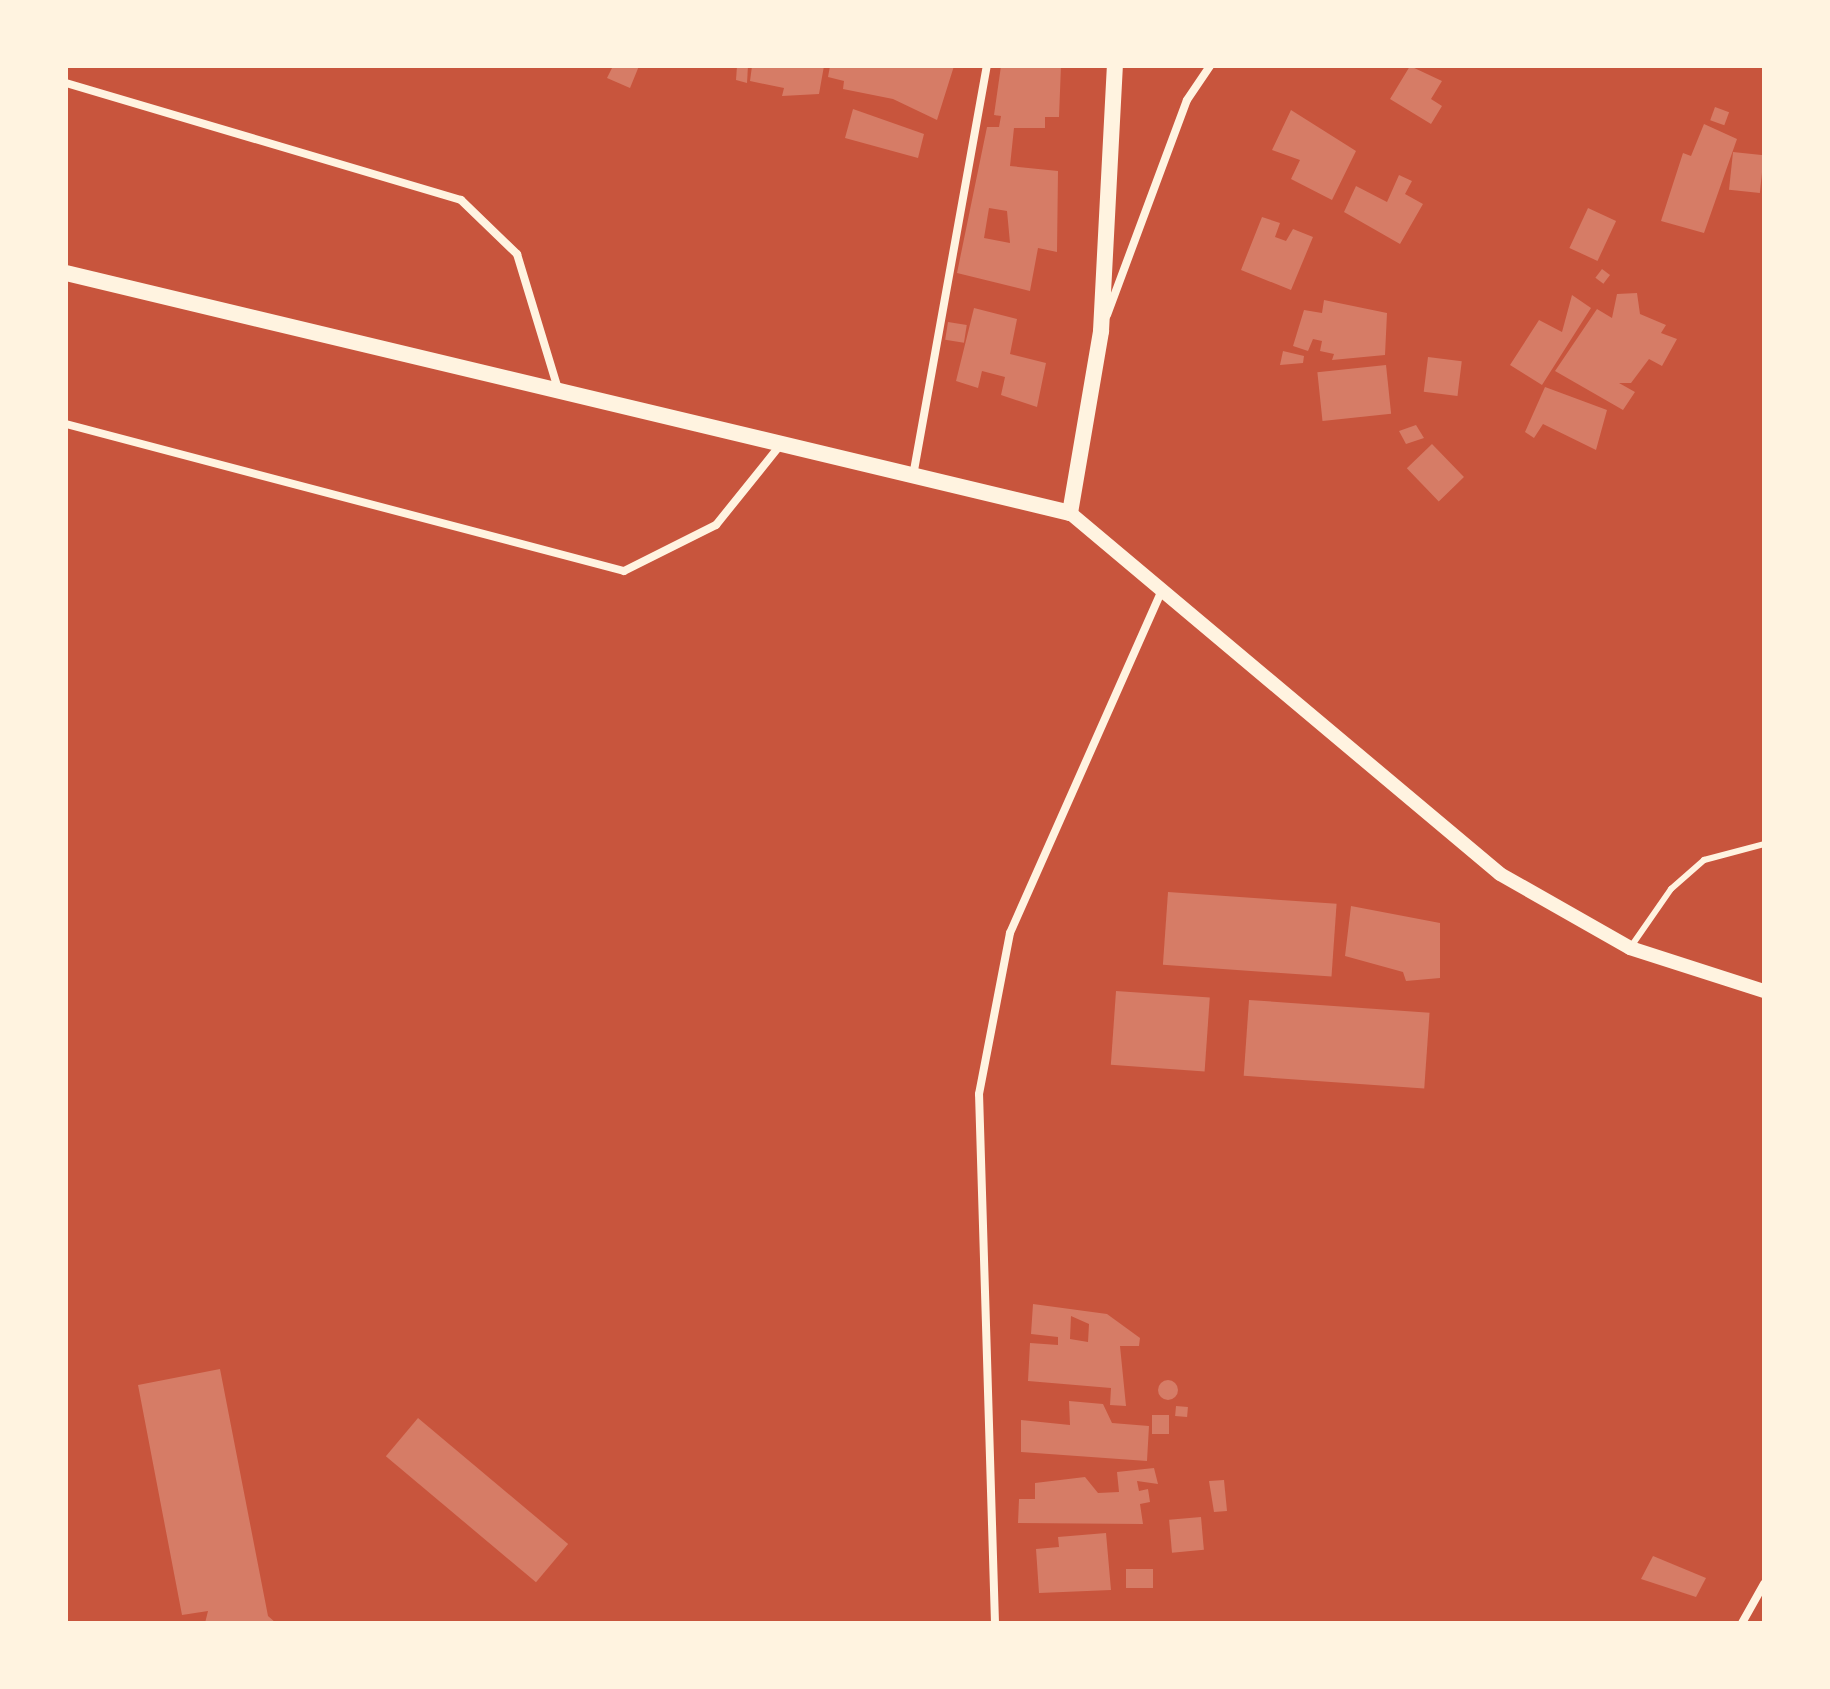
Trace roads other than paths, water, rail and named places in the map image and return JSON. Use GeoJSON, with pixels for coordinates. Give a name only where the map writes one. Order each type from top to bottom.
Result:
{"type":"FeatureCollection","features":[{"type":"Feature","properties":{"kind":"main road"},"geometry":{"type":"LineString","coordinates":[[66,273],[778,448],[1070,513],[1101,331],[1115,66]]}},
{"type":"Feature","properties":{"kind":"street"},"geometry":{"type":"LineString","coordinates":[[913,476],[987,66]]}},
{"type":"Feature","properties":{"kind":"street"},"geometry":{"type":"LineString","coordinates":[[1101,331],[1187,100],[1210,66]]}},
{"type":"Feature","properties":{"kind":"street"},"geometry":{"type":"LineString","coordinates":[[66,83],[461,200],[517,254],[559,394]]}},
{"type":"Feature","properties":{"kind":"street"},"geometry":{"type":"LineString","coordinates":[[66,424],[624,571],[716,525],[778,448]]}},
{"type":"Feature","properties":{"kind":"street"},"geometry":{"type":"LineString","coordinates":[[1070,513],[1163,587],[1500,874],[1630,948],[1764,991]]}},
{"type":"Feature","properties":{"kind":"street"},"geometry":{"type":"LineString","coordinates":[[995,1623],[979,1094],[1010,933],[1163,587]]}},
{"type":"Feature","properties":{"kind":"street"},"geometry":{"type":"LineString","coordinates":[[1742,1623],[1764,1584]]}},
{"type":"Feature","properties":{"kind":"lane"},"geometry":{"type":"LineString","coordinates":[[1630,948],[1671,889],[1704,860],[1764,844]]}}]}
